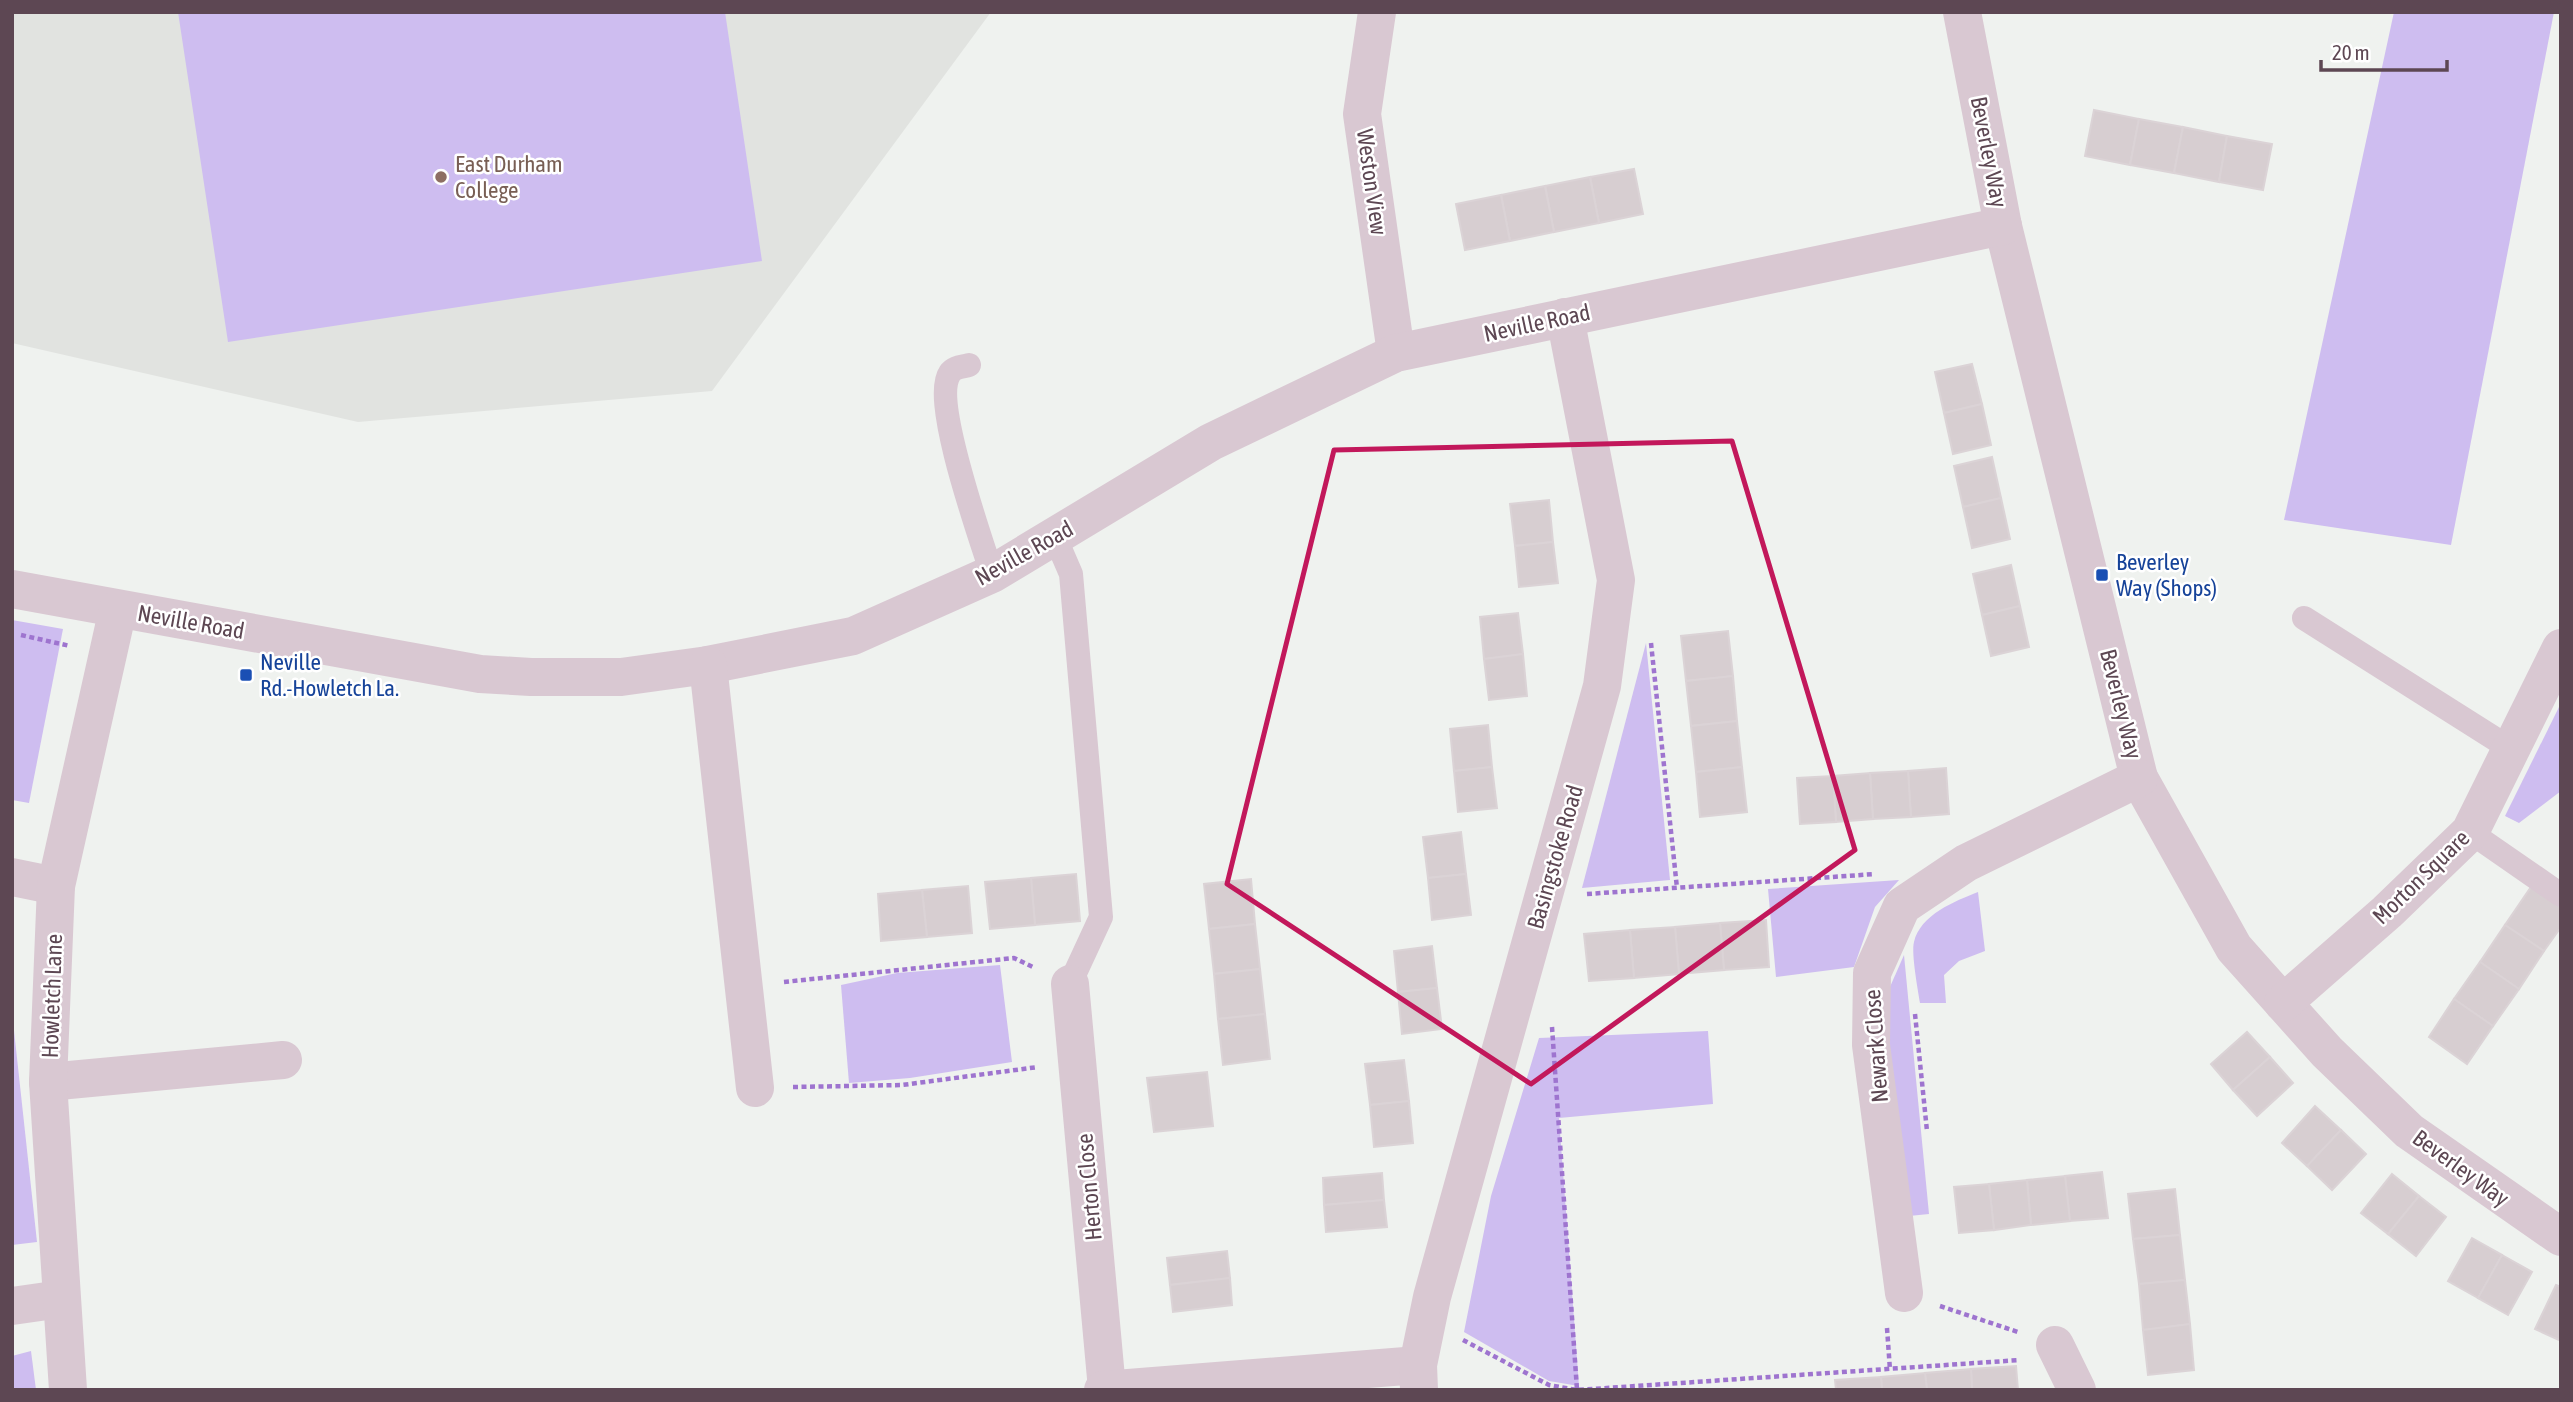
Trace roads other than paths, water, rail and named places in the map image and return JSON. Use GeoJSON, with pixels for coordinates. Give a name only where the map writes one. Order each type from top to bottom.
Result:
{"type":"FeatureCollection","features":[{"type":"Feature","properties":{"kind":"street","name":"Weston View"},"geometry":{"type":"LineString","coordinates":[[1377,12],[1362,114],[1396,353]]}},
{"type":"Feature","properties":{"kind":"street","name":"Beverley Way"},"geometry":{"type":"LineString","coordinates":[[1962,12],[2003,226],[2139,778],[2234,948],[2327,1052],[2409,1131],[2561,1237]]}},
{"type":"Feature","properties":{"kind":"street","name":"Neville Road"},"geometry":{"type":"LineString","coordinates":[[12,589],[480,674],[621,677],[708,665],[853,636],[992,574],[1211,442],[1396,353],[2003,226]]}},
{"type":"Feature","properties":{"kind":"street","name":"Basingstoke Road"},"geometry":{"type":"LineString","coordinates":[[1419,1378],[1426,1321],[1602,686],[1616,580],[1565,317]]}},
{"type":"Feature","properties":{"kind":"street","name":"Howletch Lane"},"geometry":{"type":"LineString","coordinates":[[68,1390],[48,1082],[56,886],[118,609]]}},
{"type":"Feature","properties":{"kind":"street","name":"Morton Square"},"geometry":{"type":"LineString","coordinates":[[2283,1003],[2387,912],[2470,832],[2561,648]]}},
{"type":"Feature","properties":{"kind":"street"},"geometry":{"type":"LineString","coordinates":[[708,665],[755,1088]]}},
{"type":"Feature","properties":{"kind":"street","name":"Newark Close"},"geometry":{"type":"LineString","coordinates":[[1904,1293],[1871,1045],[1872,973],[1902,906],[1966,863],[2139,778]]}},
{"type":"Feature","properties":{"kind":"street"},"geometry":{"type":"LineString","coordinates":[[12,877],[56,886]]}},
{"type":"Feature","properties":{"kind":"street","name":"Herton Close"},"geometry":{"type":"LineString","coordinates":[[1070,984],[1105,1390]]}},
{"type":"Feature","properties":{"kind":"street"},"geometry":{"type":"LineString","coordinates":[[48,1082],[283,1060]]}},
{"type":"Feature","properties":{"kind":"street"},"geometry":{"type":"LineString","coordinates":[[12,1306],[61,1299]]}},
{"type":"Feature","properties":{"kind":"street"},"geometry":{"type":"LineString","coordinates":[[2055,1345],[2077,1390]]}},
{"type":"Feature","properties":{"kind":"street"},"geometry":{"type":"LineString","coordinates":[[1105,1390],[1419,1378]]}},
{"type":"Feature","properties":{"kind":"lane"},"geometry":{"type":"LineString","coordinates":[[969,365],[954,369],[949,374],[945,395],[948,428],[992,574]]}},
{"type":"Feature","properties":{"kind":"lane"},"geometry":{"type":"LineString","coordinates":[[1055,537],[1071,574],[1101,917],[1070,984]]}},
{"type":"Feature","properties":{"kind":"lane"},"geometry":{"type":"LineString","coordinates":[[2304,618],[2511,749]]}},
{"type":"Feature","properties":{"kind":"lane"},"geometry":{"type":"LineString","coordinates":[[2470,832],[2561,895]]}},
{"type":"Feature","properties":{"kind":"place","name":"East Durham College"},"geometry":{"type":"Point","coordinates":[441,177]}},
{"type":"Feature","properties":{"kind":"place","name":"Beverley Way (Shops)"},"geometry":{"type":"Point","coordinates":[2102,575]}},
{"type":"Feature","properties":{"kind":"place","name":"Neville Rd.-Howletch La."},"geometry":{"type":"Point","coordinates":[246,675]}}]}
